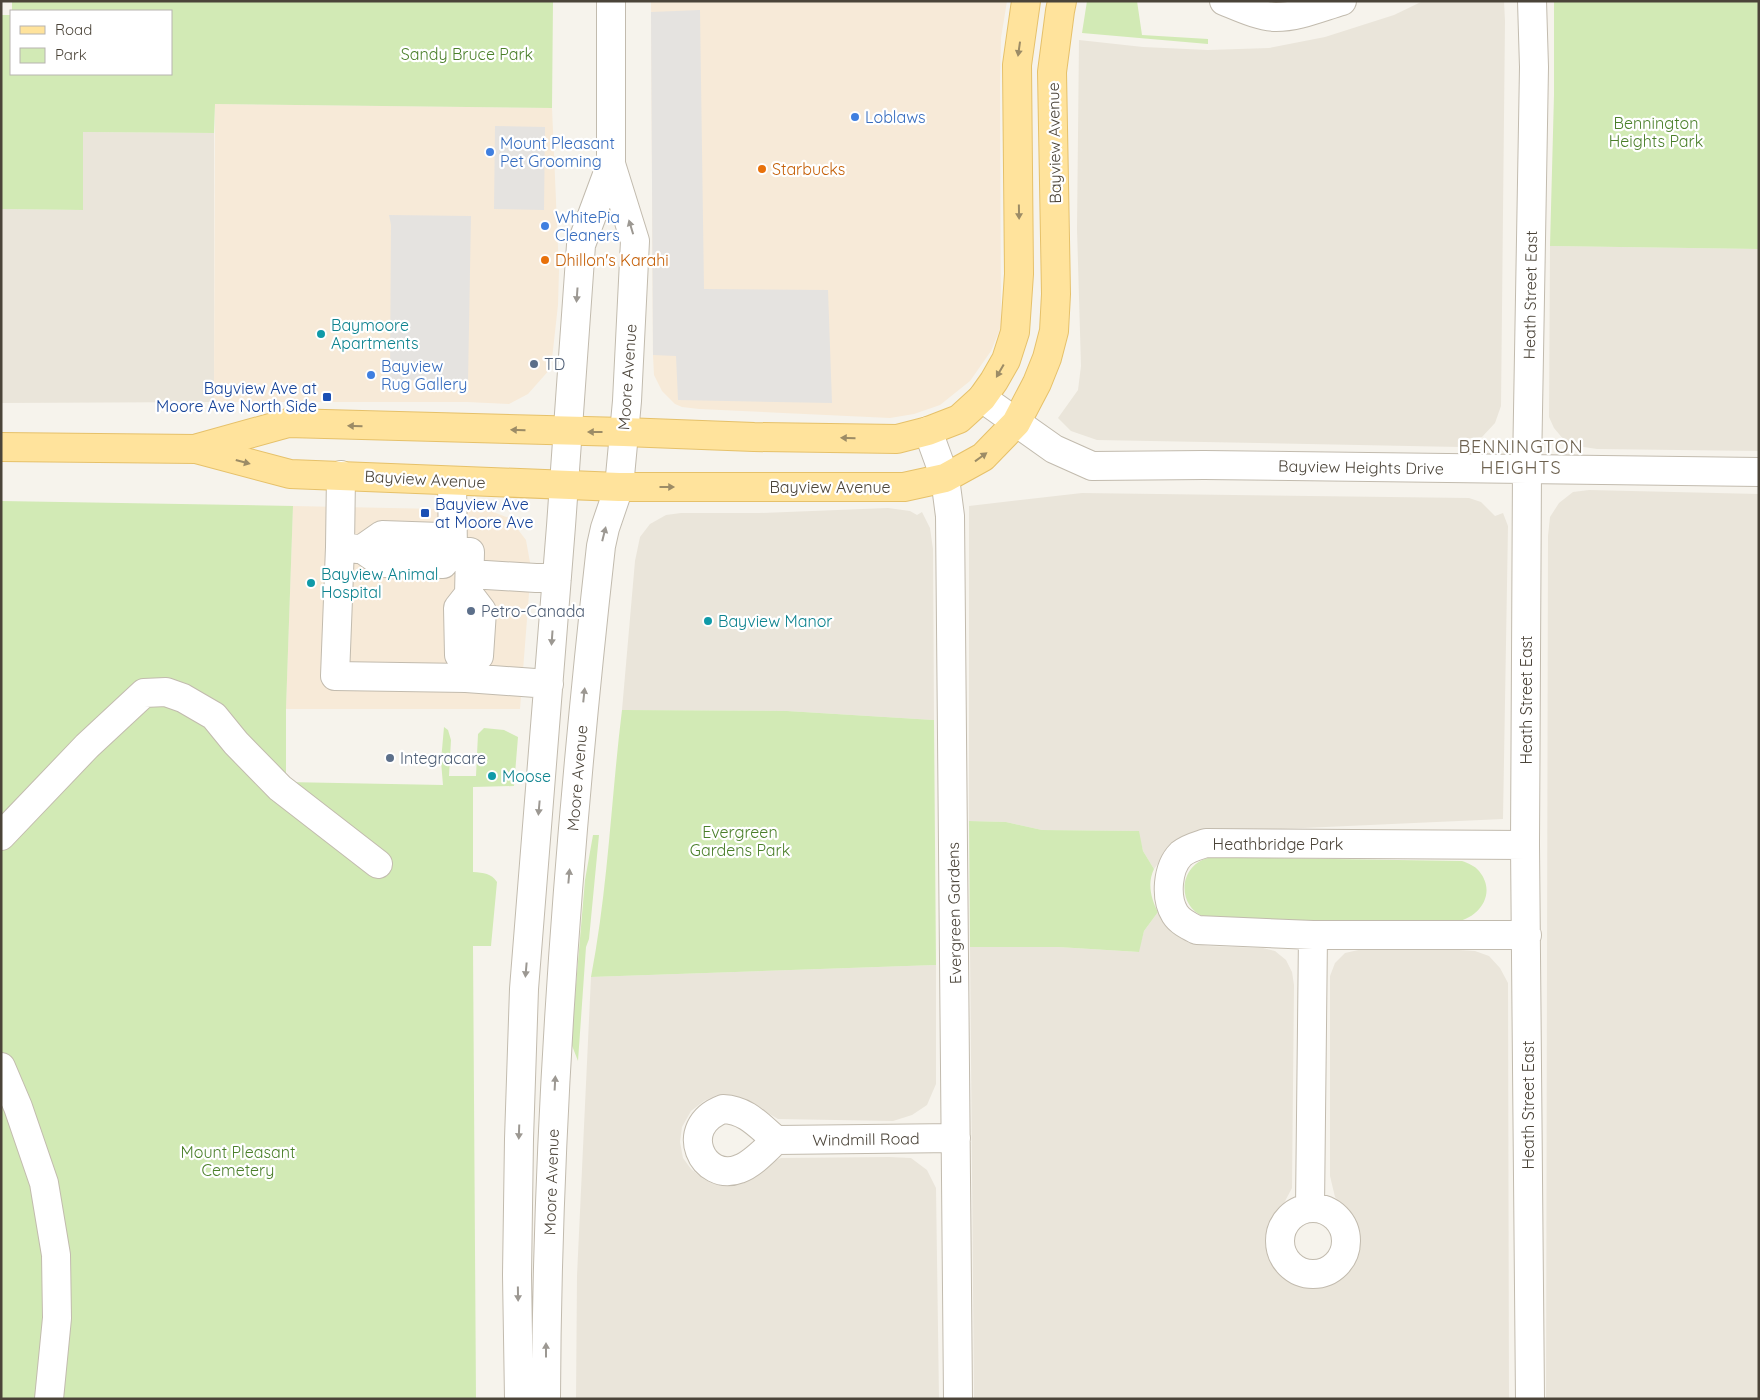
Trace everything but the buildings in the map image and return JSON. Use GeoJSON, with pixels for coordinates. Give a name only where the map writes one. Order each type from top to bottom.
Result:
{"type":"FeatureCollection","features":[{"type":"Feature","properties":{"kind":"main road","name":"Bayview Avenue"},"geometry":{"type":"LineString","coordinates":[[196,449],[288,424],[897,439],[928,431],[959,419],[982,398],[1006,360],[1014,332],[1019,274],[1017,65],[1026,1]]}},
{"type":"Feature","properties":{"kind":"main road","name":"Bayview Avenue"},"geometry":{"type":"LineString","coordinates":[[1,447],[196,449],[290,474],[619,487],[904,486],[944,478],[983,457],[1016,423],[1044,366],[1054,331],[1056,294],[1052,72],[1062,1]]}},
{"type":"Feature","properties":{"kind":"street","name":"Moore Avenue"},"geometry":{"type":"LineString","coordinates":[[546,1399],[551,1155],[564,924],[582,710],[601,546],[619,487],[635,242],[611,164],[611,1]]}},
{"type":"Feature","properties":{"kind":"street"},"geometry":{"type":"LineString","coordinates":[[1224,1],[1250,12],[1276,18],[1299,14],[1342,1]]}},
{"type":"Feature","properties":{"kind":"street","name":"Heath Street East"},"geometry":{"type":"LineString","coordinates":[[1530,1399],[1525,845],[1527,469],[1534,67],[1532,1]]}},
{"type":"Feature","properties":{"kind":"street","name":"Moore Avenue"},"geometry":{"type":"LineString","coordinates":[[519,1399],[517,1275],[524,989],[549,684],[581,245],[611,164]]}},
{"type":"Feature","properties":{"kind":"street","name":"Bayview Heights Drive"},"geometry":{"type":"LineString","coordinates":[[982,398],[1054,449],[1092,466],[1759,472]]}},
{"type":"Feature","properties":{"kind":"street","name":"Evergreen Gardens"},"geometry":{"type":"LineString","coordinates":[[928,431],[944,478],[950,516],[958,1399]]}},
{"type":"Feature","properties":{"kind":"street"},"geometry":{"type":"LineString","coordinates":[[341,476],[351,548],[335,676],[467,671],[549,684]]}},
{"type":"Feature","properties":{"kind":"street"},"geometry":{"type":"LineString","coordinates":[[351,548],[382,563],[443,564],[453,551],[452,481]]}},
{"type":"Feature","properties":{"kind":"street"},"geometry":{"type":"LineString","coordinates":[[453,551],[470,552],[470,584],[458,608],[458,655],[467,671]]}},
{"type":"Feature","properties":{"kind":"street"},"geometry":{"type":"LineString","coordinates":[[470,584],[557,577]]}},
{"type":"Feature","properties":{"kind":"street"},"geometry":{"type":"LineString","coordinates":[[1,836],[87,746],[144,693],[166,692],[183,698],[214,716],[236,743],[280,788],[378,864]]}},
{"type":"Feature","properties":{"kind":"street"},"geometry":{"type":"LineString","coordinates":[[544,742],[580,744]]}},
{"type":"Feature","properties":{"kind":"street","name":"Heathbridge Park"},"geometry":{"type":"LineString","coordinates":[[1525,845],[1206,843],[1194,846],[1181,854],[1173,866],[1170,878],[1170,903],[1175,914],[1182,922],[1197,930],[1218,932],[1314,935],[1527,935]]}},
{"type":"Feature","properties":{"kind":"street"},"geometry":{"type":"LineString","coordinates":[[1310,1208],[1314,935]]}},
{"type":"Feature","properties":{"kind":"street"},"geometry":{"type":"LineString","coordinates":[[1,1066],[18,1107],[44,1183],[56,1255],[57,1318],[49,1399]]}},
{"type":"Feature","properties":{"kind":"street","name":"Windmill Road"},"geometry":{"type":"LineString","coordinates":[[776,1140],[956,1138]]}},
{"type":"Feature","properties":{"kind":"shaded area"},"geometry":{"type":"Polygon","coordinates":[[[651,1],[1007,1],[1001,38],[1000,84],[1001,327],[991,351],[970,381],[940,405],[914,414],[890,418],[699,409],[682,407],[675,404],[662,391],[654,375],[653,355],[651,1]]]}},
{"type":"Feature","properties":{"kind":"shaded area"},"geometry":{"type":"Polygon","coordinates":[[[1423,1],[1504,1],[1501,406],[1495,423],[1482,437],[1460,439],[1460,447],[1097,440],[1071,431],[1058,418],[1078,390],[1081,366],[1077,229],[1079,40],[1143,47],[1208,50],[1269,48],[1325,37],[1394,15],[1423,1]]]}},
{"type":"Feature","properties":{"kind":"shaded area"},"geometry":{"type":"Polygon","coordinates":[[[700,10],[704,289],[828,290],[832,403],[678,400],[676,356],[653,355],[651,12],[700,10]]]}},
{"type":"Feature","properties":{"kind":"shaded area"},"geometry":{"type":"Polygon","coordinates":[[[215,104],[552,108],[559,270],[558,305],[551,368],[528,394],[509,404],[467,402],[214,402],[215,104]]]}},
{"type":"Feature","properties":{"kind":"shaded area"},"geometry":{"type":"Polygon","coordinates":[[[495,126],[545,127],[544,210],[494,209],[495,126]]]}},
{"type":"Feature","properties":{"kind":"shaded area"},"geometry":{"type":"Polygon","coordinates":[[[83,132],[214,133],[214,402],[1,403],[1,209],[83,210],[83,132]]]}},
{"type":"Feature","properties":{"kind":"shaded area"},"geometry":{"type":"Polygon","coordinates":[[[389,215],[471,216],[468,382],[390,380],[391,225],[389,215]]]}},
{"type":"Feature","properties":{"kind":"shaded area"},"geometry":{"type":"Polygon","coordinates":[[[1550,246],[1759,249],[1759,451],[1597,449],[1577,446],[1564,440],[1554,428],[1549,417],[1550,246]]]}},
{"type":"Feature","properties":{"kind":"shaded area"},"geometry":{"type":"Polygon","coordinates":[[[1589,490],[1759,494],[1759,1399],[1546,1399],[1548,536],[1550,517],[1559,503],[1573,492],[1589,490]]]}},
{"type":"Feature","properties":{"kind":"shaded area"},"geometry":{"type":"Polygon","coordinates":[[[1082,493],[1469,498],[1481,502],[1495,516],[1503,513],[1508,526],[1503,819],[1190,833],[1172,845],[1154,869],[1143,851],[1138,831],[1042,830],[1006,822],[969,821],[969,506],[1082,493]]]}},
{"type":"Feature","properties":{"kind":"shaded area"},"geometry":{"type":"Polygon","coordinates":[[[293,506],[488,510],[509,518],[526,540],[531,568],[520,709],[286,709],[293,506]]]}},
{"type":"Feature","properties":{"kind":"shaded area"},"geometry":{"type":"Polygon","coordinates":[[[888,508],[910,511],[917,515],[922,512],[930,528],[933,549],[934,720],[787,711],[622,710],[635,561],[640,537],[650,524],[666,515],[681,513],[759,513],[888,508]]]}},
{"type":"Feature","properties":{"kind":"shaded area"},"geometry":{"type":"Polygon","coordinates":[[[1158,912],[1171,932],[1189,943],[1209,946],[1263,948],[1275,951],[1286,960],[1292,972],[1294,985],[1292,1188],[1283,1205],[1271,1217],[1266,1239],[1271,1261],[1286,1280],[1311,1287],[1331,1284],[1349,1269],[1360,1241],[1353,1217],[1335,1197],[1330,1176],[1330,976],[1335,963],[1345,953],[1363,949],[1444,949],[1475,951],[1489,956],[1500,968],[1508,983],[1509,1399],[974,1399],[970,947],[1058,947],[1138,952],[1144,931],[1158,912]]]}},
{"type":"Feature","properties":{"kind":"shaded area"},"geometry":{"type":"Polygon","coordinates":[[[936,965],[936,1084],[927,1105],[912,1115],[893,1121],[778,1119],[739,1098],[717,1095],[704,1101],[691,1111],[682,1127],[680,1142],[683,1158],[691,1169],[711,1183],[723,1185],[738,1184],[754,1177],[772,1162],[781,1158],[911,1158],[927,1170],[936,1188],[939,1399],[576,1399],[577,1276],[591,977],[936,965]]]}},
{"type":"Feature","properties":{"kind":"green space","name":"Sandy Bruce Park"},"geometry":{"type":"Polygon","coordinates":[[[12,1],[553,1],[552,108],[215,104],[214,133],[83,132],[83,210],[1,209],[1,15],[10,15],[10,75],[172,75],[172,10],[12,10],[12,1]]]}},
{"type":"Feature","properties":{"kind":"green space"},"geometry":{"type":"Polygon","coordinates":[[[1087,1],[1137,1],[1142,35],[1208,39],[1208,44],[1082,33],[1087,1]]]}},
{"type":"Feature","properties":{"kind":"green space","name":"Bennington Heights Park"},"geometry":{"type":"Polygon","coordinates":[[[1554,1],[1759,1],[1759,249],[1550,246],[1554,95],[1554,1]]]}},
{"type":"Feature","properties":{"kind":"green space","name":"Mount Pleasant Cemetery"},"geometry":{"type":"Polygon","coordinates":[[[1,501],[293,506],[286,709],[286,782],[443,785],[441,761],[444,727],[448,730],[451,740],[449,776],[476,776],[478,734],[484,728],[504,730],[518,737],[514,786],[473,787],[473,872],[490,875],[497,882],[491,946],[473,946],[476,1399],[1,1399],[1,501]]]}},
{"type":"Feature","properties":{"kind":"green space","name":"Evergreen Gardens Park"},"geometry":{"type":"Polygon","coordinates":[[[622,710],[787,711],[934,720],[936,965],[591,977],[605,877],[622,710]]]}},
{"type":"Feature","properties":{"kind":"green space"},"geometry":{"type":"Polygon","coordinates":[[[969,821],[1006,822],[1042,830],[1139,831],[1143,851],[1154,869],[1151,891],[1153,902],[1158,912],[1144,931],[1139,952],[1058,947],[970,947],[969,821]]]}},
{"type":"Feature","properties":{"kind":"green space"},"geometry":{"type":"Polygon","coordinates":[[[593,835],[599,835],[589,939],[586,947],[578,1061],[571,1043],[585,880],[593,835]]]}},
{"type":"Feature","properties":{"kind":"green space"},"geometry":{"type":"Polygon","coordinates":[[[1213,857],[1462,861],[1479,871],[1484,880],[1486,897],[1477,911],[1462,920],[1453,922],[1211,919],[1194,911],[1188,903],[1185,884],[1193,866],[1202,860],[1213,857]]]}},
{"type":"Feature","properties":{"kind":"place","name":"Loblaws"},"geometry":{"type":"Point","coordinates":[855,117]}},
{"type":"Feature","properties":{"kind":"place","name":"Mount Pleasant Pet Grooming"},"geometry":{"type":"Point","coordinates":[490,152]}},
{"type":"Feature","properties":{"kind":"place","name":"Starbucks"},"geometry":{"type":"Point","coordinates":[762,169]}},
{"type":"Feature","properties":{"kind":"place","name":"WhitePia Cleaners"},"geometry":{"type":"Point","coordinates":[545,226]}},
{"type":"Feature","properties":{"kind":"place","name":"Dhillon's Karahi"},"geometry":{"type":"Point","coordinates":[545,260]}},
{"type":"Feature","properties":{"kind":"place","name":"Baymoore Apartments"},"geometry":{"type":"Point","coordinates":[321,334]}},
{"type":"Feature","properties":{"kind":"place","name":"TD"},"geometry":{"type":"Point","coordinates":[534,364]}},
{"type":"Feature","properties":{"kind":"place","name":"Bayview Rug Gallery"},"geometry":{"type":"Point","coordinates":[371,375]}},
{"type":"Feature","properties":{"kind":"place","name":"Bayview Ave at Moore Ave North Side"},"geometry":{"type":"Point","coordinates":[327,397]}},
{"type":"Feature","properties":{"kind":"place","name":"Bayview Ave at Moore Ave"},"geometry":{"type":"Point","coordinates":[425,513]}},
{"type":"Feature","properties":{"kind":"place","name":"Bayview Animal Hospital"},"geometry":{"type":"Point","coordinates":[311,583]}},
{"type":"Feature","properties":{"kind":"place","name":"Petro-Canada"},"geometry":{"type":"Point","coordinates":[471,611]}},
{"type":"Feature","properties":{"kind":"place","name":"Bayview Manor"},"geometry":{"type":"Point","coordinates":[708,621]}},
{"type":"Feature","properties":{"kind":"place","name":"Integracare"},"geometry":{"type":"Point","coordinates":[390,758]}},
{"type":"Feature","properties":{"kind":"place","name":"Moose"},"geometry":{"type":"Point","coordinates":[492,776]}},
{"type":"Feature","properties":{"kind":"district","name":"BENNINGTON HEIGHTS"},"geometry":{"type":"Point","coordinates":[1521,456]}}]}
